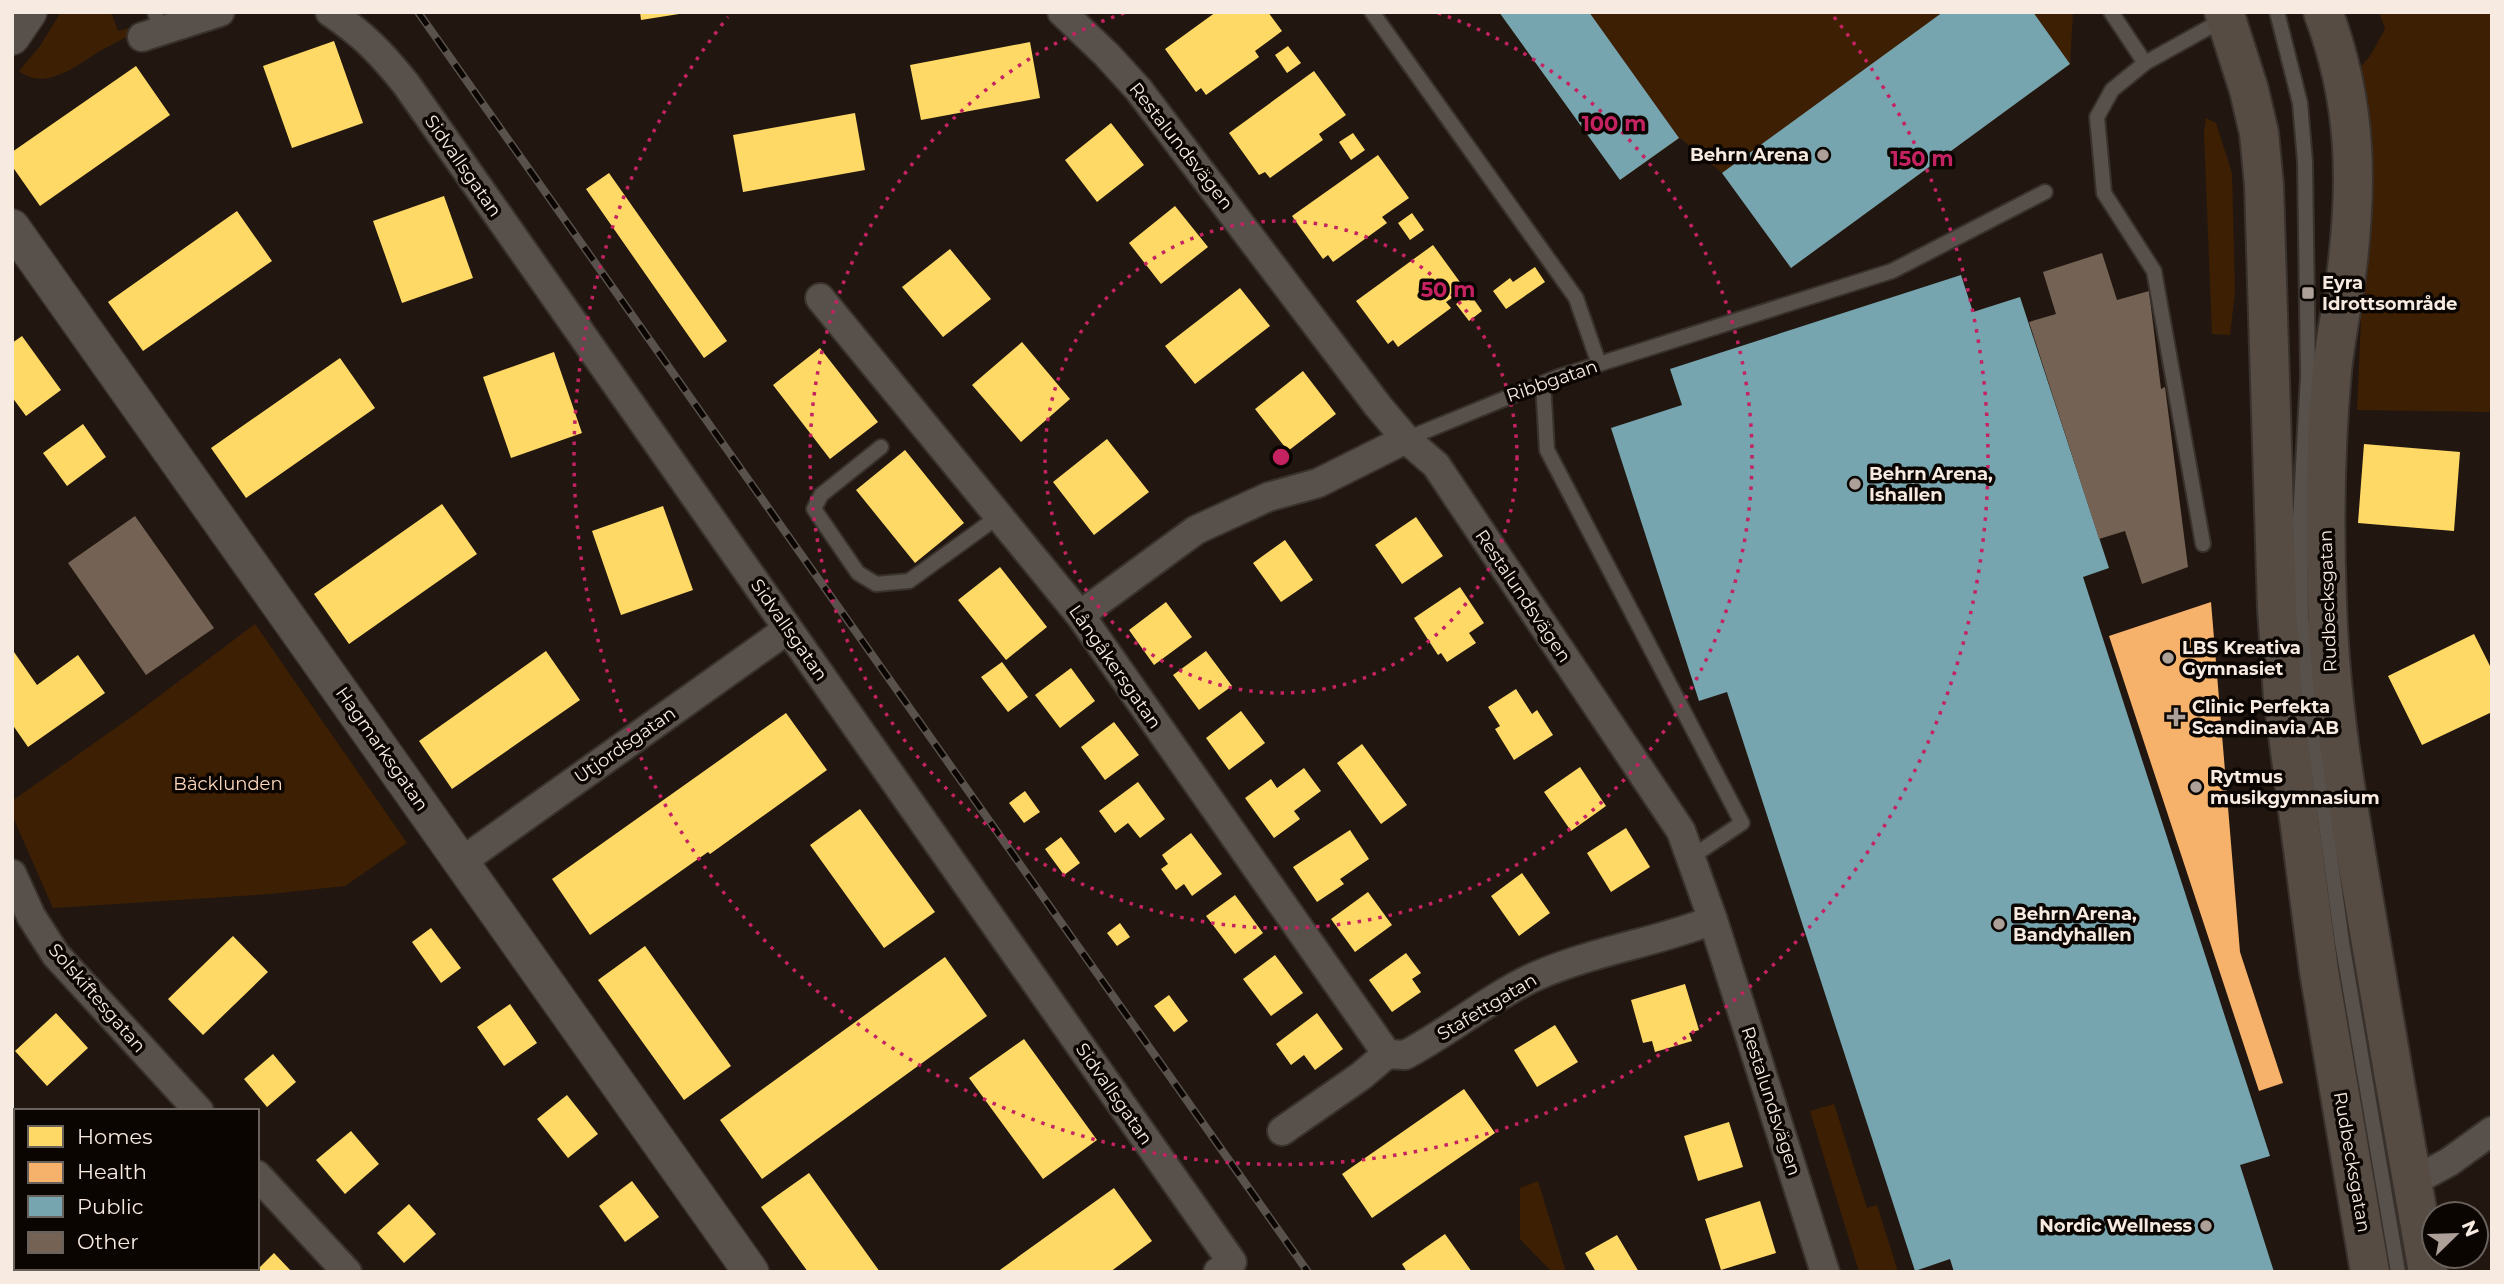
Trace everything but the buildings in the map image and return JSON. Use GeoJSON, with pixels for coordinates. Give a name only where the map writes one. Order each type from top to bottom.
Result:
{"type":"FeatureCollection","features":[{"type":"Feature","properties":{"kind":"main road","name":"Rudbecksgatan"},"geometry":{"type":"LineString","coordinates":[[2323,12],[2346,82],[2354,154],[2351,228],[2332,368],[2325,454],[2327,603],[2332,690],[2351,827],[2427,1272]]}},
{"type":"Feature","properties":{"kind":"main road","name":"Rudbecksgatan"},"geometry":{"type":"LineString","coordinates":[[2229,14],[2256,122],[2264,185],[2277,609],[2283,696],[2319,971],[2370,1272]]}},
{"type":"Feature","properties":{"kind":"street"},"geometry":{"type":"LineString","coordinates":[[12,37],[29,12]]}},
{"type":"Feature","properties":{"kind":"street"},"geometry":{"type":"LineString","coordinates":[[152,27],[220,12]]}},
{"type":"Feature","properties":{"kind":"street","name":"Sidvallsgatan"},"geometry":{"type":"LineString","coordinates":[[330,12],[360,32],[377,48],[406,84],[788,629],[1225,1267]]}},
{"type":"Feature","properties":{"kind":"street","name":"Restalundsvägen"},"geometry":{"type":"LineString","coordinates":[[1062,12],[1138,89],[1378,406],[1406,439],[1436,465],[1681,831],[1713,920],[1825,1272]]}},
{"type":"Feature","properties":{"kind":"street","name":"Hagmarksgatan"},"geometry":{"type":"LineString","coordinates":[[12,227],[751,1272]]}},
{"type":"Feature","properties":{"kind":"street","name":"Långåkersgatan"},"geometry":{"type":"LineString","coordinates":[[820,298],[1080,615],[1387,1054]]}},
{"type":"Feature","properties":{"kind":"street","name":"Ribbgatan"},"geometry":{"type":"LineString","coordinates":[[1080,615],[1196,530],[1268,497],[1318,482],[1406,439]]}},
{"type":"Feature","properties":{"kind":"street","name":"Utjordsgatan"},"geometry":{"type":"LineString","coordinates":[[461,862],[788,629]]}},
{"type":"Feature","properties":{"kind":"street","name":"Solskiftesgatan"},"geometry":{"type":"LineString","coordinates":[[12,874],[22,920],[197,1109]]}},
{"type":"Feature","properties":{"kind":"street","name":"Stafettgatan"},"geometry":{"type":"LineString","coordinates":[[1282,1131],[1361,1076],[1387,1054],[1405,1055],[1532,978],[1563,965],[1623,946],[1677,934],[1713,920]]}},
{"type":"Feature","properties":{"kind":"street"},"geometry":{"type":"LineString","coordinates":[[2412,1182],[2449,1162],[2492,1131]]}},
{"type":"Feature","properties":{"kind":"street"},"geometry":{"type":"LineString","coordinates":[[259,1177],[346,1272]]}},
{"type":"Feature","properties":{"kind":"lane"},"geometry":{"type":"LineString","coordinates":[[1372,12],[1576,298],[1599,364]]}},
{"type":"Feature","properties":{"kind":"lane"},"geometry":{"type":"LineString","coordinates":[[2111,12],[2145,63]]}},
{"type":"Feature","properties":{"kind":"lane"},"geometry":{"type":"LineString","coordinates":[[2277,12],[2300,103],[2305,162],[2308,376],[2300,533],[2301,614],[2309,708],[2342,942],[2398,1272]]}},
{"type":"Feature","properties":{"kind":"lane"},"geometry":{"type":"LineString","coordinates":[[2203,544],[2154,271],[2104,192],[2097,117],[2112,90],[2145,63],[2229,14]]}},
{"type":"Feature","properties":{"kind":"lane","name":"Ribbgatan"},"geometry":{"type":"LineString","coordinates":[[1406,439],[1543,383],[1892,271],[2045,192]]}},
{"type":"Feature","properties":{"kind":"lane"},"geometry":{"type":"LineString","coordinates":[[1543,383],[1547,450],[1742,822],[1690,858]]}},
{"type":"Feature","properties":{"kind":"lane"},"geometry":{"type":"LineString","coordinates":[[881,447],[821,495],[814,509],[858,573],[876,584],[909,580],[999,516]]}},
{"type":"Feature","properties":{"kind":"green space"},"geometry":{"type":"Polygon","coordinates":[[[61,12],[111,12],[118,31],[132,27],[134,33],[61,74],[40,79],[29,77],[19,71],[40,46],[61,12]]]}},
{"type":"Feature","properties":{"kind":"green space","name":"Behrn Arena"},"geometry":{"type":"Polygon","coordinates":[[[1499,12],[2073,12],[2070,64],[1791,268],[1722,173],[1680,138],[1620,180],[1499,12]]]}},
{"type":"Feature","properties":{"kind":"green space"},"geometry":{"type":"Polygon","coordinates":[[[2379,12],[2492,12],[2492,412],[2357,410],[2369,137],[2358,70],[2370,56],[2385,29],[2379,12]]]}},
{"type":"Feature","properties":{"kind":"green space"},"geometry":{"type":"Polygon","coordinates":[[[2206,118],[2216,123],[2232,173],[2235,292],[2230,335],[2212,334],[2204,133],[2206,118]]]}},
{"type":"Feature","properties":{"kind":"green space","name":"Bäcklunden"},"geometry":{"type":"Polygon","coordinates":[[[255,624],[407,843],[345,886],[270,894],[53,908],[12,815],[12,801],[134,715],[255,624]]]}},
{"type":"Feature","properties":{"kind":"green space"},"geometry":{"type":"Polygon","coordinates":[[[1834,1104],[1867,1208],[1877,1205],[1898,1272],[1859,1272],[1810,1111],[1834,1104]]]}},
{"type":"Feature","properties":{"kind":"green space"},"geometry":{"type":"Polygon","coordinates":[[[1538,1181],[1566,1272],[1552,1272],[1520,1239],[1520,1188],[1538,1181]]]}},
{"type":"Feature","properties":{"kind":"railway"},"geometry":{"type":"LineString","coordinates":[[418,12],[1308,1272]]}},
{"type":"Feature","properties":{"kind":"place","name":"Behrn Arena"},"geometry":{"type":"Point","coordinates":[1823,155]}},
{"type":"Feature","properties":{"kind":"place","name":"Eyra Idrottsområde"},"geometry":{"type":"Point","coordinates":[2308,293]}},
{"type":"Feature","properties":{"kind":"place","name":"Behrn Arena, Ishallen"},"geometry":{"type":"Point","coordinates":[1855,484]}},
{"type":"Feature","properties":{"kind":"place","name":"LBS Kreativa Gymnasiet"},"geometry":{"type":"Point","coordinates":[2168,658]}},
{"type":"Feature","properties":{"kind":"place","name":"Clinic Perfekta Scandinavia AB"},"geometry":{"type":"Point","coordinates":[2176,717]}},
{"type":"Feature","properties":{"kind":"place","name":"Rytmus musikgymnasium"},"geometry":{"type":"Point","coordinates":[2196,787]}},
{"type":"Feature","properties":{"kind":"place","name":"Behrn Arena, Bandyhallen"},"geometry":{"type":"Point","coordinates":[1999,924]}},
{"type":"Feature","properties":{"kind":"place","name":"Nordic Wellness"},"geometry":{"type":"Point","coordinates":[2206,1226]}}]}
